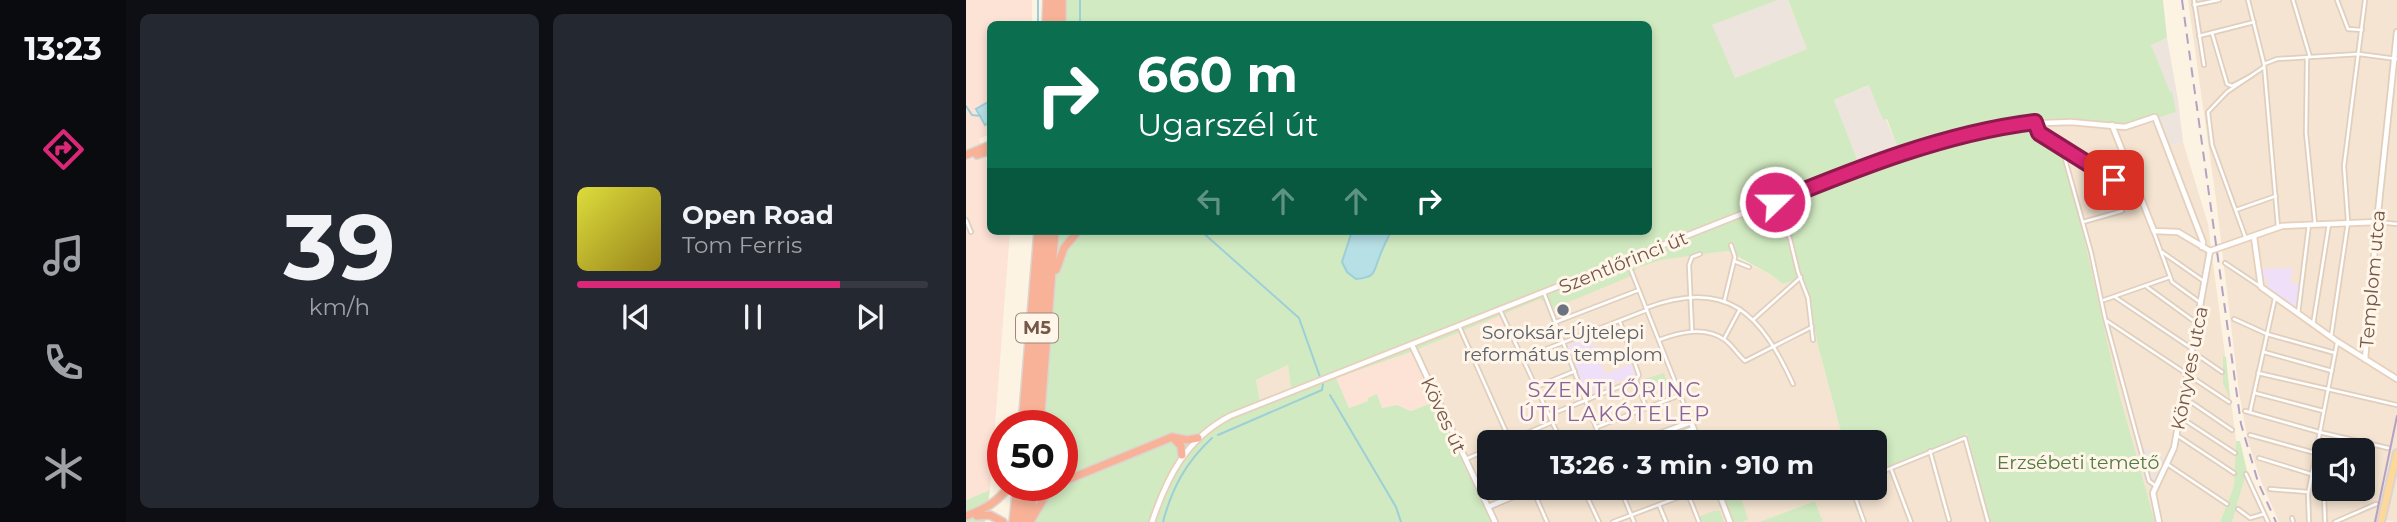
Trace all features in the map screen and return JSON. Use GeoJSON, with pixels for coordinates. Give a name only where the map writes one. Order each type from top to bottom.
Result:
{"type":"FeatureCollection","features":[{"type":"Feature","properties":{"kind":"highway"},"geometry":{"type":"LineString","coordinates":[[1049,0],[1049,21]]}},
{"type":"Feature","properties":{"kind":"highway"},"geometry":{"type":"LineString","coordinates":[[1057,21],[1059,0]]}},
{"type":"Feature","properties":{"kind":"highway"},"geometry":{"type":"LineString","coordinates":[[1059,0],[1062,21]]}},
{"type":"Feature","properties":{"kind":"highway"},"geometry":{"type":"LineString","coordinates":[[967,156],[987,151]]}},
{"type":"Feature","properties":{"kind":"highway","name":"M5"},"geometry":{"type":"LineString","coordinates":[[1024,410],[1038,235]]}},
{"type":"Feature","properties":{"kind":"highway","name":"M5"},"geometry":{"type":"LineString","coordinates":[[1029,410],[1044,235]]}},
{"type":"Feature","properties":{"kind":"highway","name":"M5"},"geometry":{"type":"LineString","coordinates":[[1035,410],[1049,235]]}},
{"type":"Feature","properties":{"kind":"highway","name":"M5"},"geometry":{"type":"LineString","coordinates":[[1041,410],[1055,235]]}},
{"type":"Feature","properties":{"kind":"highway"},"geometry":{"type":"LineString","coordinates":[[1051,308],[1058,264],[1075,235]]}},
{"type":"Feature","properties":{"kind":"highway"},"geometry":{"type":"LineString","coordinates":[[1078,474],[1170,438],[1187,444],[1198,438]]}},
{"type":"Feature","properties":{"kind":"highway"},"geometry":{"type":"LineString","coordinates":[[1170,438],[1181,444],[1182,455]]}},
{"type":"Feature","properties":{"kind":"highway"},"geometry":{"type":"LineString","coordinates":[[966,517],[995,501]]}},
{"type":"Feature","properties":{"kind":"highway"},"geometry":{"type":"LineString","coordinates":[[1013,522],[1015,501]]}},
{"type":"Feature","properties":{"kind":"highway"},"geometry":{"type":"LineString","coordinates":[[1022,522],[1023,501]]}},
{"type":"Feature","properties":{"kind":"highway"},"geometry":{"type":"LineString","coordinates":[[1022,522],[1025,501]]}},
{"type":"Feature","properties":{"kind":"highway"},"geometry":{"type":"LineString","coordinates":[[1030,522],[1032,501]]}},
{"type":"Feature","properties":{"kind":"highway"},"geometry":{"type":"LineString","coordinates":[[1030,522],[1042,501]]}},
{"type":"Feature","properties":{"kind":"highway"},"geometry":{"type":"LineString","coordinates":[[966,517],[987,514],[1003,522]]}},
{"type":"Feature","properties":{"kind":"main road","name":"Templom utca"},"geometry":{"type":"LineString","coordinates":[[2365,359],[2397,32]]}},
{"type":"Feature","properties":{"kind":"main road","name":"Szentlőrinci út"},"geometry":{"type":"LineString","coordinates":[[1198,438],[1214,425],[1237,413],[1775,202],[1896,156],[1980,132],[2035,122],[2131,126],[2155,117],[2203,247]]}},
{"type":"Feature","properties":{"kind":"main road"},"geometry":{"type":"LineString","coordinates":[[2112,125],[2153,230],[2178,232],[2210,251],[2278,227],[2377,222]]}},
{"type":"Feature","properties":{"kind":"main road"},"geometry":{"type":"LineString","coordinates":[[2254,237],[2261,287],[2331,338],[2397,379]]}},
{"type":"Feature","properties":{"kind":"main road","name":"Könyves utca"},"geometry":{"type":"LineString","coordinates":[[2155,486],[2167,464],[2177,436],[2210,251]]}},
{"type":"Feature","properties":{"kind":"main road","name":"Köves út"},"geometry":{"type":"LineString","coordinates":[[1412,345],[1495,522]]}},
{"type":"Feature","properties":{"kind":"main road"},"geometry":{"type":"LineString","coordinates":[[1669,430],[1690,422],[1693,429]]}},
{"type":"Feature","properties":{"kind":"main road"},"geometry":{"type":"LineString","coordinates":[[1152,522],[1166,483],[1187,444]]}},
{"type":"Feature","properties":{"kind":"main road"},"geometry":{"type":"LineString","coordinates":[[2383,522],[2397,453]]}},
{"type":"Feature","properties":{"kind":"main road"},"geometry":{"type":"LineString","coordinates":[[2383,522],[2397,470]]}},
{"type":"Feature","properties":{"kind":"main road"},"geometry":{"type":"LineString","coordinates":[[2155,486],[2153,497],[2159,522]]}},
{"type":"Feature","properties":{"kind":"main road"},"geometry":{"type":"LineString","coordinates":[[1488,507],[1504,500]]}},
{"type":"Feature","properties":{"kind":"main road"},"geometry":{"type":"LineString","coordinates":[[1722,500],[1730,522]]}},
{"type":"Feature","properties":{"kind":"street"},"geometry":{"type":"LineString","coordinates":[[2194,0],[2204,65]]}},
{"type":"Feature","properties":{"kind":"street"},"geometry":{"type":"LineString","coordinates":[[2193,5],[2219,0]]}},
{"type":"Feature","properties":{"kind":"street"},"geometry":{"type":"LineString","coordinates":[[2248,0],[2264,66],[2278,227]]}},
{"type":"Feature","properties":{"kind":"street"},"geometry":{"type":"LineString","coordinates":[[2293,0],[2308,57],[2306,122],[2312,224],[2298,314]]}},
{"type":"Feature","properties":{"kind":"street"},"geometry":{"type":"LineString","coordinates":[[2337,0],[2348,29],[2362,30]]}},
{"type":"Feature","properties":{"kind":"street"},"geometry":{"type":"LineString","coordinates":[[2331,338],[2348,222],[2344,171],[2365,0]]}},
{"type":"Feature","properties":{"kind":"street"},"geometry":{"type":"LineString","coordinates":[[2198,36],[2254,22]]}},
{"type":"Feature","properties":{"kind":"street"},"geometry":{"type":"LineString","coordinates":[[2212,33],[2227,84],[2232,86],[2252,76]]}},
{"type":"Feature","properties":{"kind":"street"},"geometry":{"type":"LineString","coordinates":[[2246,239],[2211,142],[2208,125],[2210,108],[2227,92],[2277,59],[2359,54],[2395,58]]}},
{"type":"Feature","properties":{"kind":"street"},"geometry":{"type":"LineString","coordinates":[[2035,122],[2039,133],[2114,180]]}},
{"type":"Feature","properties":{"kind":"street"},"geometry":{"type":"LineString","coordinates":[[2062,149],[2149,481],[2155,486]]}},
{"type":"Feature","properties":{"kind":"street"},"geometry":{"type":"LineString","coordinates":[[2236,211],[2276,196]]}},
{"type":"Feature","properties":{"kind":"street"},"geometry":{"type":"LineString","coordinates":[[1775,202],[1790,239],[1808,298],[1813,340]]}},
{"type":"Feature","properties":{"kind":"street"},"geometry":{"type":"LineString","coordinates":[[2083,222],[2122,211]]}},
{"type":"Feature","properties":{"kind":"street"},"geometry":{"type":"LineString","coordinates":[[966,220],[971,232]]}},
{"type":"Feature","properties":{"kind":"street"},"geometry":{"type":"LineString","coordinates":[[2377,222],[2397,223]]}},
{"type":"Feature","properties":{"kind":"street"},"geometry":{"type":"LineString","coordinates":[[2313,325],[2329,223]]}},
{"type":"Feature","properties":{"kind":"street"},"geometry":{"type":"LineString","coordinates":[[2153,230],[2172,282],[2201,303]]}},
{"type":"Feature","properties":{"kind":"street"},"geometry":{"type":"LineString","coordinates":[[1724,302],[1734,261],[1731,245]]}},
{"type":"Feature","properties":{"kind":"street"},"geometry":{"type":"LineString","coordinates":[[2161,251],[2205,282]]}},
{"type":"Feature","properties":{"kind":"street"},"geometry":{"type":"LineString","coordinates":[[1692,331],[1689,265],[1692,257],[1700,254]]}},
{"type":"Feature","properties":{"kind":"street"},"geometry":{"type":"LineString","coordinates":[[1627,260],[1690,422]]}},
{"type":"Feature","properties":{"kind":"street"},"geometry":{"type":"LineString","coordinates":[[1734,261],[1749,267]]}},
{"type":"Feature","properties":{"kind":"street"},"geometry":{"type":"LineString","coordinates":[[2225,263],[2261,287]]}},
{"type":"Feature","properties":{"kind":"street"},"geometry":{"type":"LineString","coordinates":[[1754,319],[1801,277]]}},
{"type":"Feature","properties":{"kind":"street"},"geometry":{"type":"LineString","coordinates":[[2102,300],[2147,287],[2170,277]]}},
{"type":"Feature","properties":{"kind":"street"},"geometry":{"type":"LineString","coordinates":[[2147,287],[2198,324]]}},
{"type":"Feature","properties":{"kind":"street"},"geometry":{"type":"LineString","coordinates":[[1556,322],[1639,289]]}},
{"type":"Feature","properties":{"kind":"street"},"geometry":{"type":"LineString","coordinates":[[1544,293],[1598,430]]}},
{"type":"Feature","properties":{"kind":"street"},"geometry":{"type":"LineString","coordinates":[[1523,358],[1620,322],[1665,301],[1691,297],[1724,302],[1754,319],[1774,345],[1793,384]]}},
{"type":"Feature","properties":{"kind":"street"},"geometry":{"type":"LineString","coordinates":[[2115,297],[2222,372]]}},
{"type":"Feature","properties":{"kind":"street"},"geometry":{"type":"LineString","coordinates":[[2274,298],[2259,373],[2247,412],[2388,448]]}},
{"type":"Feature","properties":{"kind":"street"},"geometry":{"type":"LineString","coordinates":[[1724,339],[1740,309]]}},
{"type":"Feature","properties":{"kind":"street"},"geometry":{"type":"LineString","coordinates":[[1500,310],[1556,430]]}},
{"type":"Feature","properties":{"kind":"street"},"geometry":{"type":"LineString","coordinates":[[2105,318],[2229,402]]}},
{"type":"Feature","properties":{"kind":"street"},"geometry":{"type":"LineString","coordinates":[[2234,319],[2267,334],[2335,353]]}},
{"type":"Feature","properties":{"kind":"street"},"geometry":{"type":"LineString","coordinates":[[1549,415],[1636,380],[1639,375],[1620,322]]}},
{"type":"Feature","properties":{"kind":"street"},"geometry":{"type":"LineString","coordinates":[[1459,326],[1506,430]]}},
{"type":"Feature","properties":{"kind":"street"},"geometry":{"type":"LineString","coordinates":[[1659,340],[1700,331],[1724,339],[1745,361],[1812,327]]}},
{"type":"Feature","properties":{"kind":"street"},"geometry":{"type":"LineString","coordinates":[[2318,438],[2337,342]]}},
{"type":"Feature","properties":{"kind":"street"},"geometry":{"type":"LineString","coordinates":[[2263,352],[2332,371]]}},
{"type":"Feature","properties":{"kind":"street"},"geometry":{"type":"LineString","coordinates":[[1536,387],[1575,372]]}},
{"type":"Feature","properties":{"kind":"street"},"geometry":{"type":"LineString","coordinates":[[2259,373],[2397,405]]}},
{"type":"Feature","properties":{"kind":"street"},"geometry":{"type":"LineString","coordinates":[[1636,380],[1647,407]]}},
{"type":"Feature","properties":{"kind":"street"},"geometry":{"type":"LineString","coordinates":[[2254,393],[2323,411]]}},
{"type":"Feature","properties":{"kind":"street"},"geometry":{"type":"LineString","coordinates":[[1597,427],[1680,394]]}},
{"type":"Feature","properties":{"kind":"street"},"geometry":{"type":"LineString","coordinates":[[2184,397],[2232,430]]}},
{"type":"Feature","properties":{"kind":"street"},"geometry":{"type":"LineString","coordinates":[[2180,417],[2235,453]]}},
{"type":"Feature","properties":{"kind":"street"},"geometry":{"type":"LineString","coordinates":[[1536,430],[1550,423]]}},
{"type":"Feature","properties":{"kind":"street"},"geometry":{"type":"LineString","coordinates":[[2250,435],[2312,452]]}},
{"type":"Feature","properties":{"kind":"street"},"geometry":{"type":"LineString","coordinates":[[2177,436],[2234,473]]}},
{"type":"Feature","properties":{"kind":"street"},"geometry":{"type":"LineString","coordinates":[[1887,470],[1965,438],[1988,522]]}},
{"type":"Feature","properties":{"kind":"street"},"geometry":{"type":"LineString","coordinates":[[1930,451],[1949,520]]}},
{"type":"Feature","properties":{"kind":"street"},"geometry":{"type":"LineString","coordinates":[[1465,459],[1477,454]]}},
{"type":"Feature","properties":{"kind":"street"},"geometry":{"type":"LineString","coordinates":[[2259,458],[2311,474]]}},
{"type":"Feature","properties":{"kind":"street"},"geometry":{"type":"LineString","coordinates":[[2167,464],[2227,504]]}},
{"type":"Feature","properties":{"kind":"street"},"geometry":{"type":"LineString","coordinates":[[1891,469],[1911,522]]}},
{"type":"Feature","properties":{"kind":"street"},"geometry":{"type":"LineString","coordinates":[[2309,522],[2308,492],[2312,469]]}},
{"type":"Feature","properties":{"kind":"street"},"geometry":{"type":"LineString","coordinates":[[2246,474],[2268,522]]}},
{"type":"Feature","properties":{"kind":"street"},"geometry":{"type":"LineString","coordinates":[[2270,489],[2308,492]]}},
{"type":"Feature","properties":{"kind":"street"},"geometry":{"type":"LineString","coordinates":[[1537,500],[1547,522]]}},
{"type":"Feature","properties":{"kind":"street"},"geometry":{"type":"LineString","coordinates":[[1589,500],[1599,522]]}},
{"type":"Feature","properties":{"kind":"street"},"geometry":{"type":"LineString","coordinates":[[1625,500],[1634,522]]}},
{"type":"Feature","properties":{"kind":"street"},"geometry":{"type":"LineString","coordinates":[[1613,522],[1672,500]]}},
{"type":"Feature","properties":{"kind":"street"},"geometry":{"type":"LineString","coordinates":[[1690,500],[1699,522]]}},
{"type":"Feature","properties":{"kind":"street"},"geometry":{"type":"LineString","coordinates":[[1856,500],[1864,522]]}},
{"type":"Feature","properties":{"kind":"street"},"geometry":{"type":"LineString","coordinates":[[2324,501],[2325,522]]}},
{"type":"Feature","properties":{"kind":"street"},"geometry":{"type":"LineString","coordinates":[[2335,522],[2376,504]]}},
{"type":"Feature","properties":{"kind":"street"},"geometry":{"type":"LineString","coordinates":[[1659,505],[1666,522]]}},
{"type":"Feature","properties":{"kind":"street"},"geometry":{"type":"LineString","coordinates":[[2238,509],[2250,518],[2264,514]]}},
{"type":"Feature","properties":{"kind":"shaded area"},"geometry":{"type":"Polygon","coordinates":[[[966,0],[1032,0],[1032,21],[987,21],[987,135],[979,139],[987,162],[987,235],[1010,235],[996,410],[987,410],[987,491],[966,500],[966,0]]]}},
{"type":"Feature","properties":{"kind":"shaded area"},"geometry":{"type":"Polygon","coordinates":[[[1778,0],[1788,0],[1807,49],[1735,78],[1711,25],[1778,0]]]}},
{"type":"Feature","properties":{"kind":"shaded area"},"geometry":{"type":"Polygon","coordinates":[[[2188,0],[2397,0],[2397,522],[2375,519],[2374,522],[2279,522],[2261,481],[2248,441],[2239,392],[2188,0]]]}},
{"type":"Feature","properties":{"kind":"shaded area"},"geometry":{"type":"Polygon","coordinates":[[[2167,38],[2183,142],[2168,146],[2158,118],[2176,112],[2151,45],[2167,38]]]}},
{"type":"Feature","properties":{"kind":"shaded area"},"geometry":{"type":"Polygon","coordinates":[[[1870,85],[1897,151],[1858,165],[1834,100],[1870,85]]]}},
{"type":"Feature","properties":{"kind":"shaded area"},"geometry":{"type":"Polygon","coordinates":[[[2153,113],[2158,118],[2168,146],[2183,142],[2208,224],[2236,440],[2234,486],[2220,522],[2155,522],[2118,389],[2098,301],[2053,145],[2033,129],[2031,120],[2073,120],[2125,125],[2153,113]]]}},
{"type":"Feature","properties":{"kind":"shaded area"},"geometry":{"type":"Polygon","coordinates":[[[1727,251],[1783,284],[1798,279],[1810,303],[1817,342],[1841,430],[1477,430],[1477,492],[1411,352],[1540,298],[1661,260],[1727,251]]]}},
{"type":"Feature","properties":{"kind":"shaded area"},"geometry":{"type":"Polygon","coordinates":[[[2292,268],[2290,283],[2299,284],[2296,310],[2266,288],[2269,279],[2262,280],[2261,269],[2292,268]]]}},
{"type":"Feature","properties":{"kind":"shaded area"},"geometry":{"type":"Polygon","coordinates":[[[1501,316],[1507,329],[1489,336],[1484,323],[1501,316]]]}},
{"type":"Feature","properties":{"kind":"shaded area"},"geometry":{"type":"Polygon","coordinates":[[[1590,337],[1605,374],[1631,364],[1635,375],[1587,394],[1568,346],[1590,337]]]}},
{"type":"Feature","properties":{"kind":"shaded area"},"geometry":{"type":"Polygon","coordinates":[[[1411,352],[1434,402],[1411,411],[1397,405],[1382,408],[1377,394],[1368,401],[1349,408],[1335,378],[1411,352]]]}},
{"type":"Feature","properties":{"kind":"shaded area"},"geometry":{"type":"Polygon","coordinates":[[[1288,365],[1291,389],[1260,401],[1256,380],[1288,365]]]}},
{"type":"Feature","properties":{"kind":"shaded area"},"geometry":{"type":"Polygon","coordinates":[[[1967,432],[1990,522],[1823,522],[1815,501],[1759,522],[1491,522],[1481,500],[1887,500],[1887,467],[1961,438],[1967,432]]]}},
{"type":"Feature","properties":{"kind":"shaded area"},"geometry":{"type":"Polygon","coordinates":[[[2139,443],[2165,459],[2152,483],[2144,480],[2135,445],[2139,443]]]}},
{"type":"Feature","properties":{"kind":"shaded area"},"geometry":{"type":"Polygon","coordinates":[[[2247,471],[2265,513],[2269,522],[2232,522],[2247,471]]]}},
{"type":"Feature","properties":{"kind":"green space","name":"Erzsébeti temető"},"geometry":{"type":"Polygon","coordinates":[[[1064,0],[1778,0],[1712,25],[1735,78],[1807,49],[1788,0],[2163,0],[2167,38],[2151,45],[2172,92],[2176,112],[2158,118],[2153,114],[2125,125],[2073,120],[2031,121],[2033,129],[2060,153],[2070,176],[2118,389],[2155,522],[1990,522],[1967,433],[1961,438],[1887,467],[1887,430],[1841,430],[1817,342],[1810,303],[1798,279],[1783,284],[1727,251],[1661,260],[1637,268],[1631,276],[1554,308],[1540,299],[1411,352],[1336,378],[1349,408],[1368,401],[1368,398],[1377,394],[1382,408],[1397,405],[1411,411],[1434,402],[1477,493],[1477,500],[1481,500],[1491,522],[1033,522],[1035,501],[1078,501],[1078,410],[1043,410],[1059,235],[1652,235],[1652,21],[1065,21],[1064,0]],[[1869,85],[1834,100],[1859,165],[1897,151],[1887,119],[1883,120],[1869,85]],[[1288,365],[1256,380],[1260,401],[1291,389],[1288,365]]]}},
{"type":"Feature","properties":{"kind":"green space"},"geometry":{"type":"Polygon","coordinates":[[[2223,356],[2226,357],[2230,399],[2223,383],[2223,356]]]}},
{"type":"Feature","properties":{"kind":"green space"},"geometry":{"type":"Polygon","coordinates":[[[1664,373],[1669,387],[1649,394],[1644,379],[1664,373]]]}},
{"type":"Feature","properties":{"kind":"green space"},"geometry":{"type":"Polygon","coordinates":[[[2236,441],[2240,441],[2247,471],[2232,522],[2220,522],[2234,486],[2236,441]]]}},
{"type":"Feature","properties":{"kind":"green space"},"geometry":{"type":"Polygon","coordinates":[[[987,491],[985,522],[966,522],[966,500],[987,491]]]}},
{"type":"Feature","properties":{"kind":"green space"},"geometry":{"type":"Polygon","coordinates":[[[1726,500],[1742,500],[1748,519],[1734,522],[1726,500]]]}},
{"type":"Feature","properties":{"kind":"green space"},"geometry":{"type":"Polygon","coordinates":[[[1815,501],[1823,522],[1759,522],[1815,501]]]}},
{"type":"Feature","properties":{"kind":"green space"},"geometry":{"type":"Polygon","coordinates":[[[1720,511],[1724,522],[1699,522],[1698,517],[1720,511]]]}},
{"type":"Feature","properties":{"kind":"water"},"geometry":{"type":"Polygon","coordinates":[[[987,103],[987,124],[985,125],[976,109],[987,103]]]}},
{"type":"Feature","properties":{"kind":"water"},"geometry":{"type":"Polygon","coordinates":[[[1351,235],[1389,235],[1374,271],[1367,277],[1356,279],[1347,272],[1342,262],[1351,235]]]}},
{"type":"Feature","properties":{"kind":"waterway"},"geometry":{"type":"LineString","coordinates":[[1038,0],[1038,21]]}},
{"type":"Feature","properties":{"kind":"waterway"},"geometry":{"type":"LineString","coordinates":[[1080,0],[1080,21]]}},
{"type":"Feature","properties":{"kind":"waterway"},"geometry":{"type":"LineString","coordinates":[[966,106],[972,115],[981,116]]}},
{"type":"Feature","properties":{"kind":"waterway"},"geometry":{"type":"LineString","coordinates":[[1206,235],[1299,318],[1320,377]]}},
{"type":"Feature","properties":{"kind":"waterway"},"geometry":{"type":"LineString","coordinates":[[1218,435],[1322,390],[1323,384]]}},
{"type":"Feature","properties":{"kind":"waterway"},"geometry":{"type":"LineString","coordinates":[[1330,395],[1396,507],[1401,522]]}},
{"type":"Feature","properties":{"kind":"waterway"},"geometry":{"type":"LineString","coordinates":[[1163,522],[1181,476],[1212,438]]}},
{"type":"Feature","properties":{"kind":"tram line"},"geometry":{"type":"LineString","coordinates":[[2375,522],[2397,416]]}},
{"type":"Feature","properties":{"kind":"railway"},"geometry":{"type":"LineString","coordinates":[[2182,0],[2241,424],[2258,482],[2276,522]]}},
{"type":"Feature","properties":{"kind":"place","name":"Soroksár-Újtelepi református templom"},"geometry":{"type":"Point","coordinates":[1563,310]}},
{"type":"Feature","properties":{"kind":"district","name":"SZENTLŐRINC ÚTI LAKÓTELEP"},"geometry":{"type":"Point","coordinates":[1615,402]}},
{"type":"Feature","properties":{"kind":"route"},"geometry":{"type":"LineString","coordinates":[[1775,202],[1896,156],[1943,142],[2035,122],[2039,133],[2114,180]]}}]}
